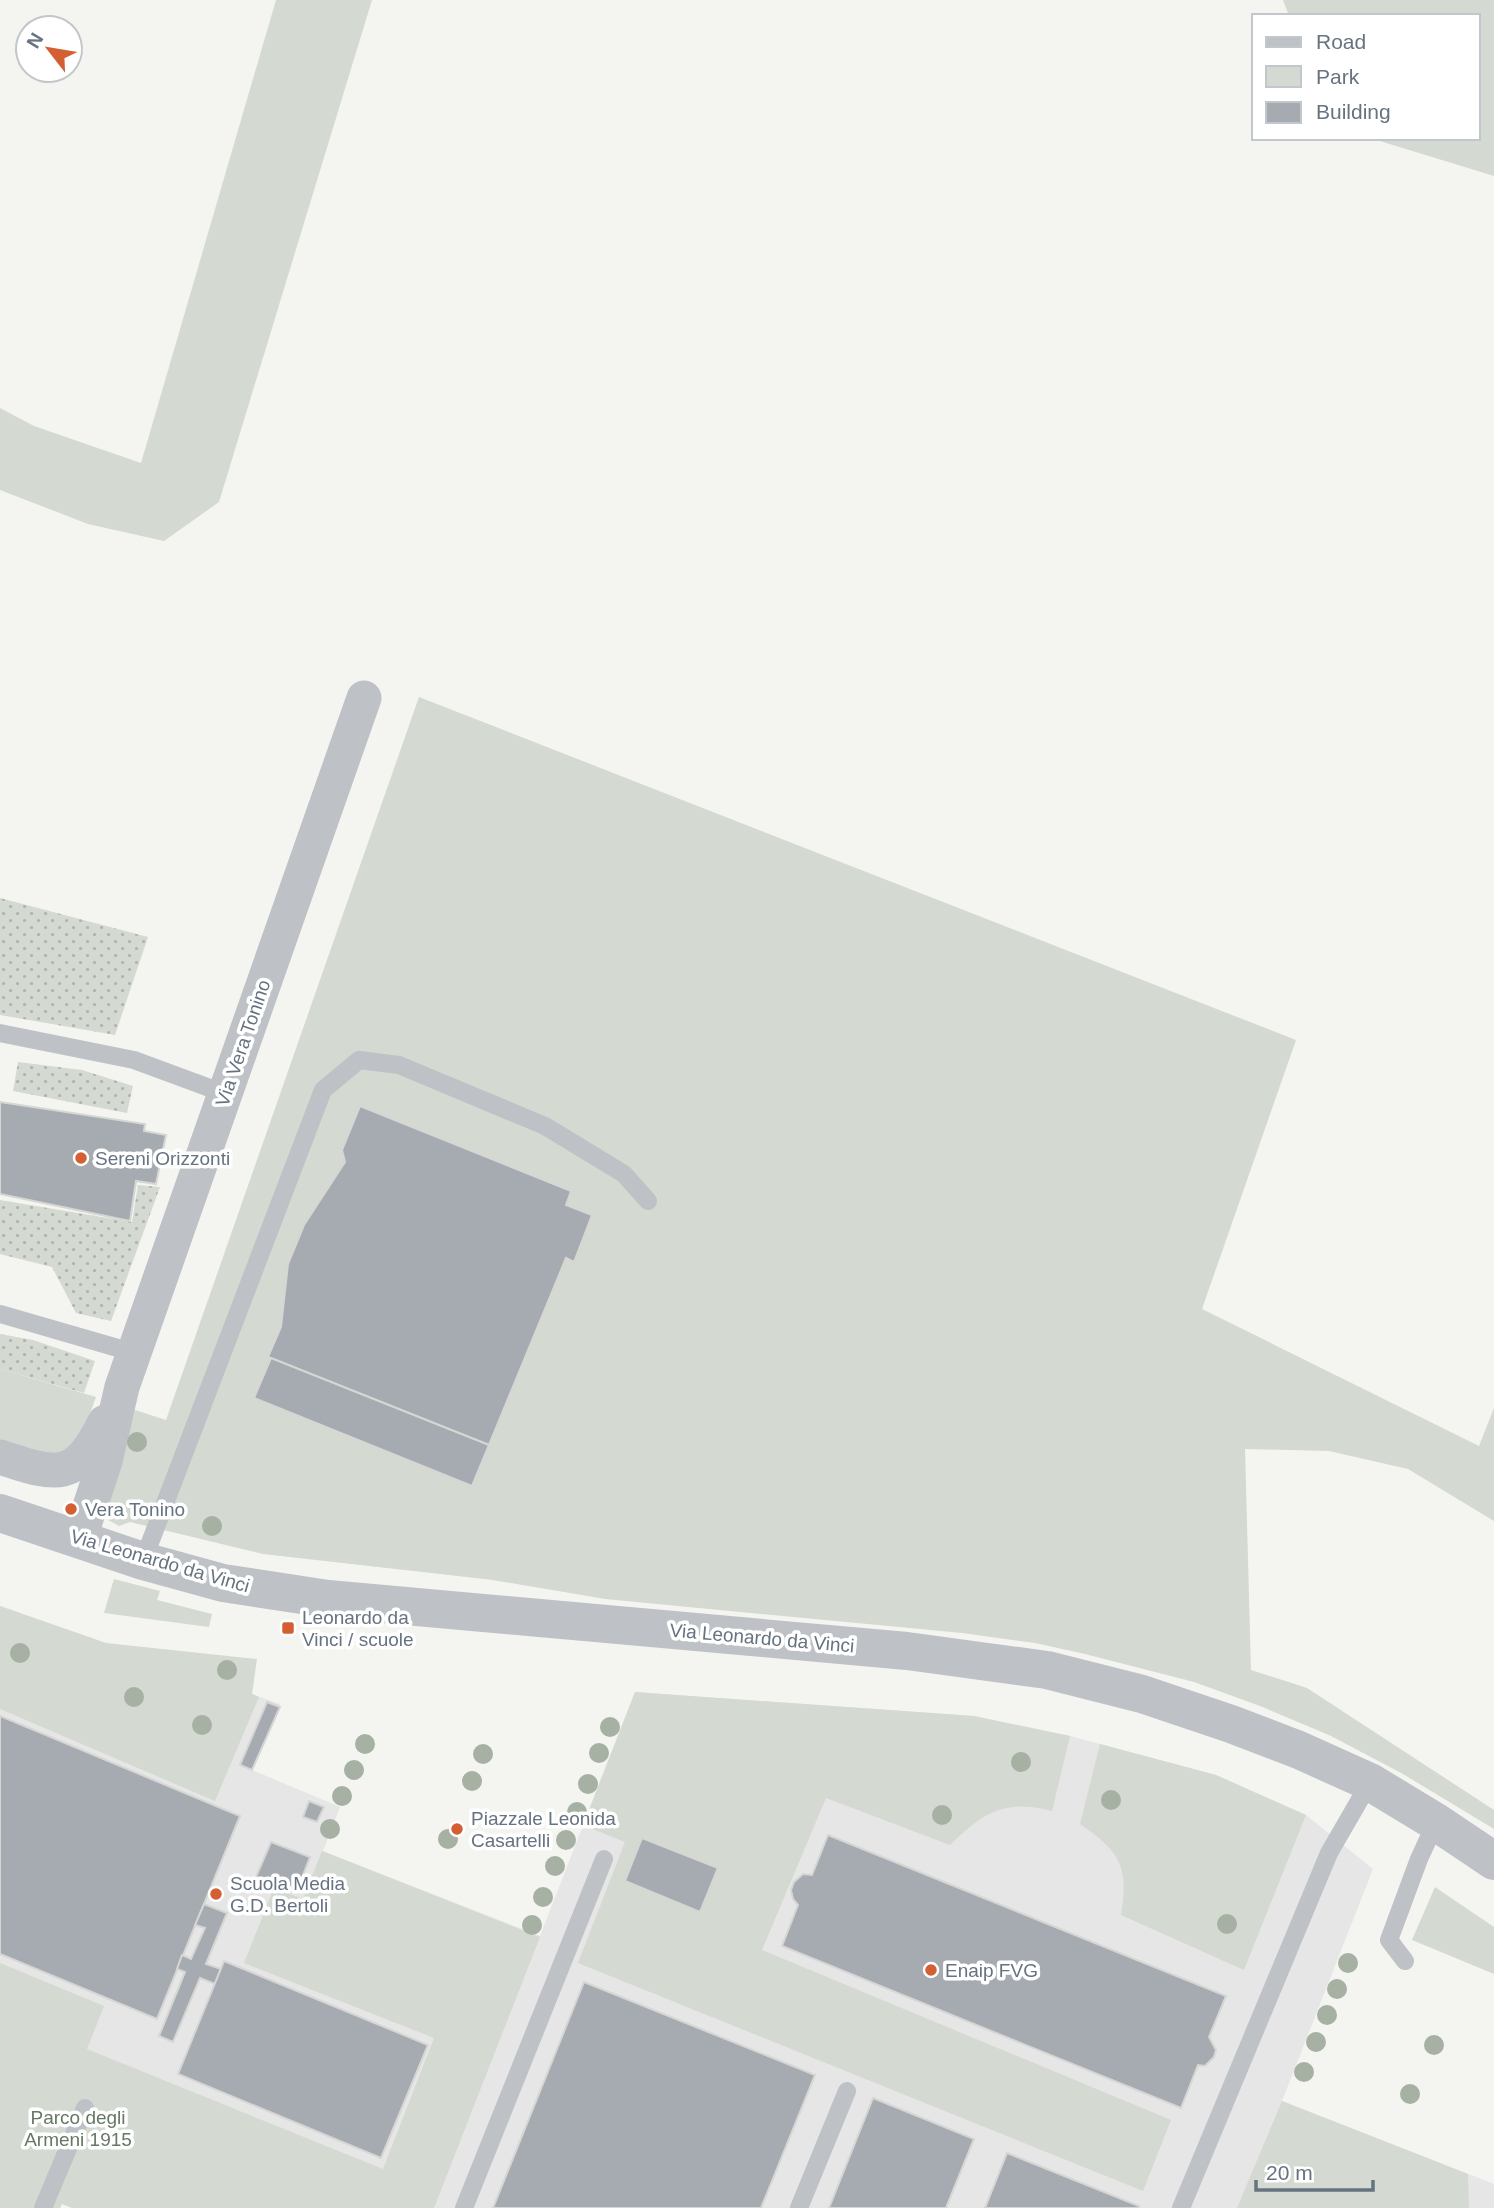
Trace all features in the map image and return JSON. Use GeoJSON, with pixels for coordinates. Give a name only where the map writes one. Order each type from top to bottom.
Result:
{"type":"FeatureCollection","features":[{"type":"Feature","properties":{"kind":"street","name":"Via Vera Tonino"},"geometry":{"type":"LineString","coordinates":[[0,1457],[45,1472],[68,1469],[82,1460],[97,1439],[122,1387],[364,698]]}},
{"type":"Feature","properties":{"kind":"street","name":"Via Vera Tonino"},"geometry":{"type":"LineString","coordinates":[[79,1540],[105,1461],[122,1387]]}},
{"type":"Feature","properties":{"kind":"street","name":"Via Leonardo da Vinci"},"geometry":{"type":"LineString","coordinates":[[0,1513],[143,1561],[223,1583],[328,1600],[908,1651],[1047,1670],[1142,1694],[1298,1750],[1370,1782],[1494,1861]]}},
{"type":"Feature","properties":{"kind":"lane"},"geometry":{"type":"LineString","coordinates":[[0,1033],[134,1060],[226,1094]]}},
{"type":"Feature","properties":{"kind":"lane"},"geometry":{"type":"LineString","coordinates":[[143,1561],[323,1090],[359,1060],[399,1065],[545,1126],[624,1174],[648,1201]]}},
{"type":"Feature","properties":{"kind":"lane"},"geometry":{"type":"LineString","coordinates":[[0,1314],[135,1353]]}},
{"type":"Feature","properties":{"kind":"lane"},"geometry":{"type":"LineString","coordinates":[[1181,2208],[1329,1853],[1370,1782]]}},
{"type":"Feature","properties":{"kind":"lane"},"geometry":{"type":"LineString","coordinates":[[1405,1961],[1389,1941],[1419,1859],[1436,1822]]}},
{"type":"Feature","properties":{"kind":"lane"},"geometry":{"type":"LineString","coordinates":[[464,2208],[604,1859]]}},
{"type":"Feature","properties":{"kind":"lane"},"geometry":{"type":"LineString","coordinates":[[799,2208],[847,2091]]}},
{"type":"Feature","properties":{"kind":"lane"},"geometry":{"type":"LineString","coordinates":[[43,2208],[85,2108]]}},
{"type":"Feature","properties":{"kind":"shaded area","name":"Enaip FVG"},"geometry":{"type":"Polygon","coordinates":[[[0,1606],[280,1704],[252,1770],[340,1807],[323,1851],[540,1936],[635,1692],[974,1716],[1070,1736],[1216,1775],[1306,1815],[1373,1869],[1282,2101],[1494,2184],[1494,2208],[434,2208],[439,2192],[0,2016],[0,1606]]]}},
{"type":"Feature","properties":{"kind":"green space"},"geometry":{"type":"Polygon","coordinates":[[[276,0],[372,0],[219,502],[164,541],[88,524],[0,490],[0,408],[34,426],[141,463],[276,0]]]}},
{"type":"Feature","properties":{"kind":"green space"},"geometry":{"type":"Polygon","coordinates":[[[1283,0],[1494,0],[1494,176],[1377,140],[1480,140],[1480,14],[1288,14],[1283,0]]]}},
{"type":"Feature","properties":{"kind":"green space"},"geometry":{"type":"Polygon","coordinates":[[[419,697],[1296,1040],[1202,1309],[1479,1446],[1494,1408],[1494,1521],[1408,1469],[1329,1451],[1245,1449],[1251,1670],[1307,1688],[1494,1810],[1494,1829],[1403,1774],[1331,1736],[1194,1682],[1085,1654],[1035,1643],[962,1633],[605,1599],[493,1580],[263,1554],[130,1522],[119,1526],[108,1520],[102,1509],[135,1410],[166,1420],[419,697]]]}},
{"type":"Feature","properties":{"kind":"green space"},"geometry":{"type":"Polygon","coordinates":[[[0,898],[148,937],[115,1035],[0,1015],[0,898]]]}},
{"type":"Feature","properties":{"kind":"green space"},"geometry":{"type":"Polygon","coordinates":[[[18,1062],[82,1070],[133,1086],[127,1113],[13,1091],[18,1062]]]}},
{"type":"Feature","properties":{"kind":"green space"},"geometry":{"type":"Polygon","coordinates":[[[138,1185],[160,1187],[111,1321],[76,1313],[52,1267],[0,1254],[0,1200],[132,1222],[138,1185]]]}},
{"type":"Feature","properties":{"kind":"green space"},"geometry":{"type":"Polygon","coordinates":[[[0,1334],[33,1340],[95,1361],[84,1393],[0,1369],[0,1334]]]}},
{"type":"Feature","properties":{"kind":"green space"},"geometry":{"type":"Polygon","coordinates":[[[0,1369],[96,1397],[86,1424],[77,1438],[56,1457],[0,1445],[0,1369]]]}},
{"type":"Feature","properties":{"kind":"green space"},"geometry":{"type":"Polygon","coordinates":[[[114,1579],[160,1591],[157,1600],[212,1614],[209,1627],[104,1613],[114,1579]]]}},
{"type":"Feature","properties":{"kind":"green space"},"geometry":{"type":"Polygon","coordinates":[[[0,1606],[106,1643],[257,1659],[252,1694],[259,1697],[215,1801],[0,1709],[0,1606]]]}},
{"type":"Feature","properties":{"kind":"green space"},"geometry":{"type":"Polygon","coordinates":[[[635,1692],[974,1716],[1070,1736],[1052,1811],[1021,1807],[996,1811],[974,1824],[950,1845],[826,1798],[762,1950],[1171,2120],[1143,2191],[578,1963],[625,1842],[583,1825],[635,1692]]]}},
{"type":"Feature","properties":{"kind":"green space"},"geometry":{"type":"Polygon","coordinates":[[[1100,1744],[1216,1775],[1306,1815],[1244,1970],[1121,1915],[1124,1884],[1118,1861],[1104,1843],[1080,1824],[1100,1744]]]}},
{"type":"Feature","properties":{"kind":"green space","name":"Parco degli Armeni 1915"},"geometry":{"type":"Polygon","coordinates":[[[322,1851],[540,1937],[434,2208],[72,2208],[62,2204],[60,2208],[0,2208],[0,1963],[104,2006],[87,2049],[383,2169],[434,2038],[244,1963],[274,1888],[303,1899],[322,1851]]]}},
{"type":"Feature","properties":{"kind":"green space"},"geometry":{"type":"Polygon","coordinates":[[[1435,1887],[1494,1927],[1494,1974],[1412,1940],[1435,1887]]]}},
{"type":"Feature","properties":{"kind":"green space"},"geometry":{"type":"Polygon","coordinates":[[[1282,2101],[1468,2174],[1469,2208],[1237,2208],[1282,2101]]]}},
{"type":"Feature","properties":{"kind":"building","name":"Sereni Orizzonti"},"geometry":{"type":"Polygon","coordinates":[[[0,1102],[145,1124],[144,1131],[166,1135],[156,1184],[136,1181],[130,1221],[0,1194],[0,1102]]]}},
{"type":"Feature","properties":{"kind":"building"},"geometry":{"type":"Polygon","coordinates":[[[360,1106],[571,1191],[566,1205],[592,1215],[574,1262],[566,1258],[489,1445],[268,1357],[281,1327],[288,1264],[304,1225],[345,1162],[342,1150],[360,1106]]]}},
{"type":"Feature","properties":{"kind":"building"},"geometry":{"type":"Polygon","coordinates":[[[271,1358],[489,1445],[472,1486],[254,1398],[271,1358]]]}},
{"type":"Feature","properties":{"kind":"building"},"geometry":{"type":"Polygon","coordinates":[[[267,1702],[280,1707],[252,1770],[240,1765],[267,1702]]]}},
{"type":"Feature","properties":{"kind":"building"},"geometry":{"type":"Polygon","coordinates":[[[0,1716],[240,1816],[157,2019],[0,1954],[0,1716]]]}},
{"type":"Feature","properties":{"kind":"building"},"geometry":{"type":"Polygon","coordinates":[[[309,1801],[324,1807],[317,1822],[303,1817],[309,1801]]]}},
{"type":"Feature","properties":{"kind":"building"},"geometry":{"type":"Polygon","coordinates":[[[828,1835],[1226,1996],[1209,2037],[1216,2050],[1214,2057],[1205,2066],[1198,2065],[1181,2108],[782,1946],[798,1905],[791,1890],[794,1882],[803,1874],[812,1875],[828,1835]]]}},
{"type":"Feature","properties":{"kind":"building"},"geometry":{"type":"Polygon","coordinates":[[[642,1838],[718,1868],[700,1912],[625,1881],[642,1838]]]}},
{"type":"Feature","properties":{"kind":"building"},"geometry":{"type":"Polygon","coordinates":[[[271,1842],[310,1857],[296,1893],[256,1877],[271,1842]]]}},
{"type":"Feature","properties":{"kind":"building"},"geometry":{"type":"Polygon","coordinates":[[[204,1904],[227,1913],[206,1964],[221,1969],[215,1984],[200,1978],[173,2042],[159,2036],[185,1972],[177,1969],[182,1955],[191,1959],[205,1928],[195,1925],[204,1904]]]}},
{"type":"Feature","properties":{"kind":"building"},"geometry":{"type":"Polygon","coordinates":[[[224,1961],[428,2045],[381,2158],[178,2074],[224,1961]]]}},
{"type":"Feature","properties":{"kind":"building"},"geometry":{"type":"Polygon","coordinates":[[[584,1982],[815,2075],[761,2208],[493,2208],[584,1982]]]}},
{"type":"Feature","properties":{"kind":"building"},"geometry":{"type":"Polygon","coordinates":[[[873,2098],[974,2139],[946,2208],[829,2208],[873,2098]]]}},
{"type":"Feature","properties":{"kind":"building"},"geometry":{"type":"Polygon","coordinates":[[[1007,2153],[1139,2206],[985,2208],[1007,2153]]]}},
{"type":"Feature","properties":{"kind":"place","name":"Sereni Orizzonti"},"geometry":{"type":"Point","coordinates":[81,1158]}},
{"type":"Feature","properties":{"kind":"place","name":"Vera Tonino"},"geometry":{"type":"Point","coordinates":[71,1509]}},
{"type":"Feature","properties":{"kind":"place","name":"Leonardo da Vinci / scuole"},"geometry":{"type":"Point","coordinates":[288,1628]}},
{"type":"Feature","properties":{"kind":"place","name":"Piazzale Leonida Casartelli"},"geometry":{"type":"Point","coordinates":[457,1829]}},
{"type":"Feature","properties":{"kind":"place","name":"Scuola Media G.D. Bertoli"},"geometry":{"type":"Point","coordinates":[216,1894]}},
{"type":"Feature","properties":{"kind":"place","name":"Enaip FVG"},"geometry":{"type":"Point","coordinates":[931,1970]}}]}
